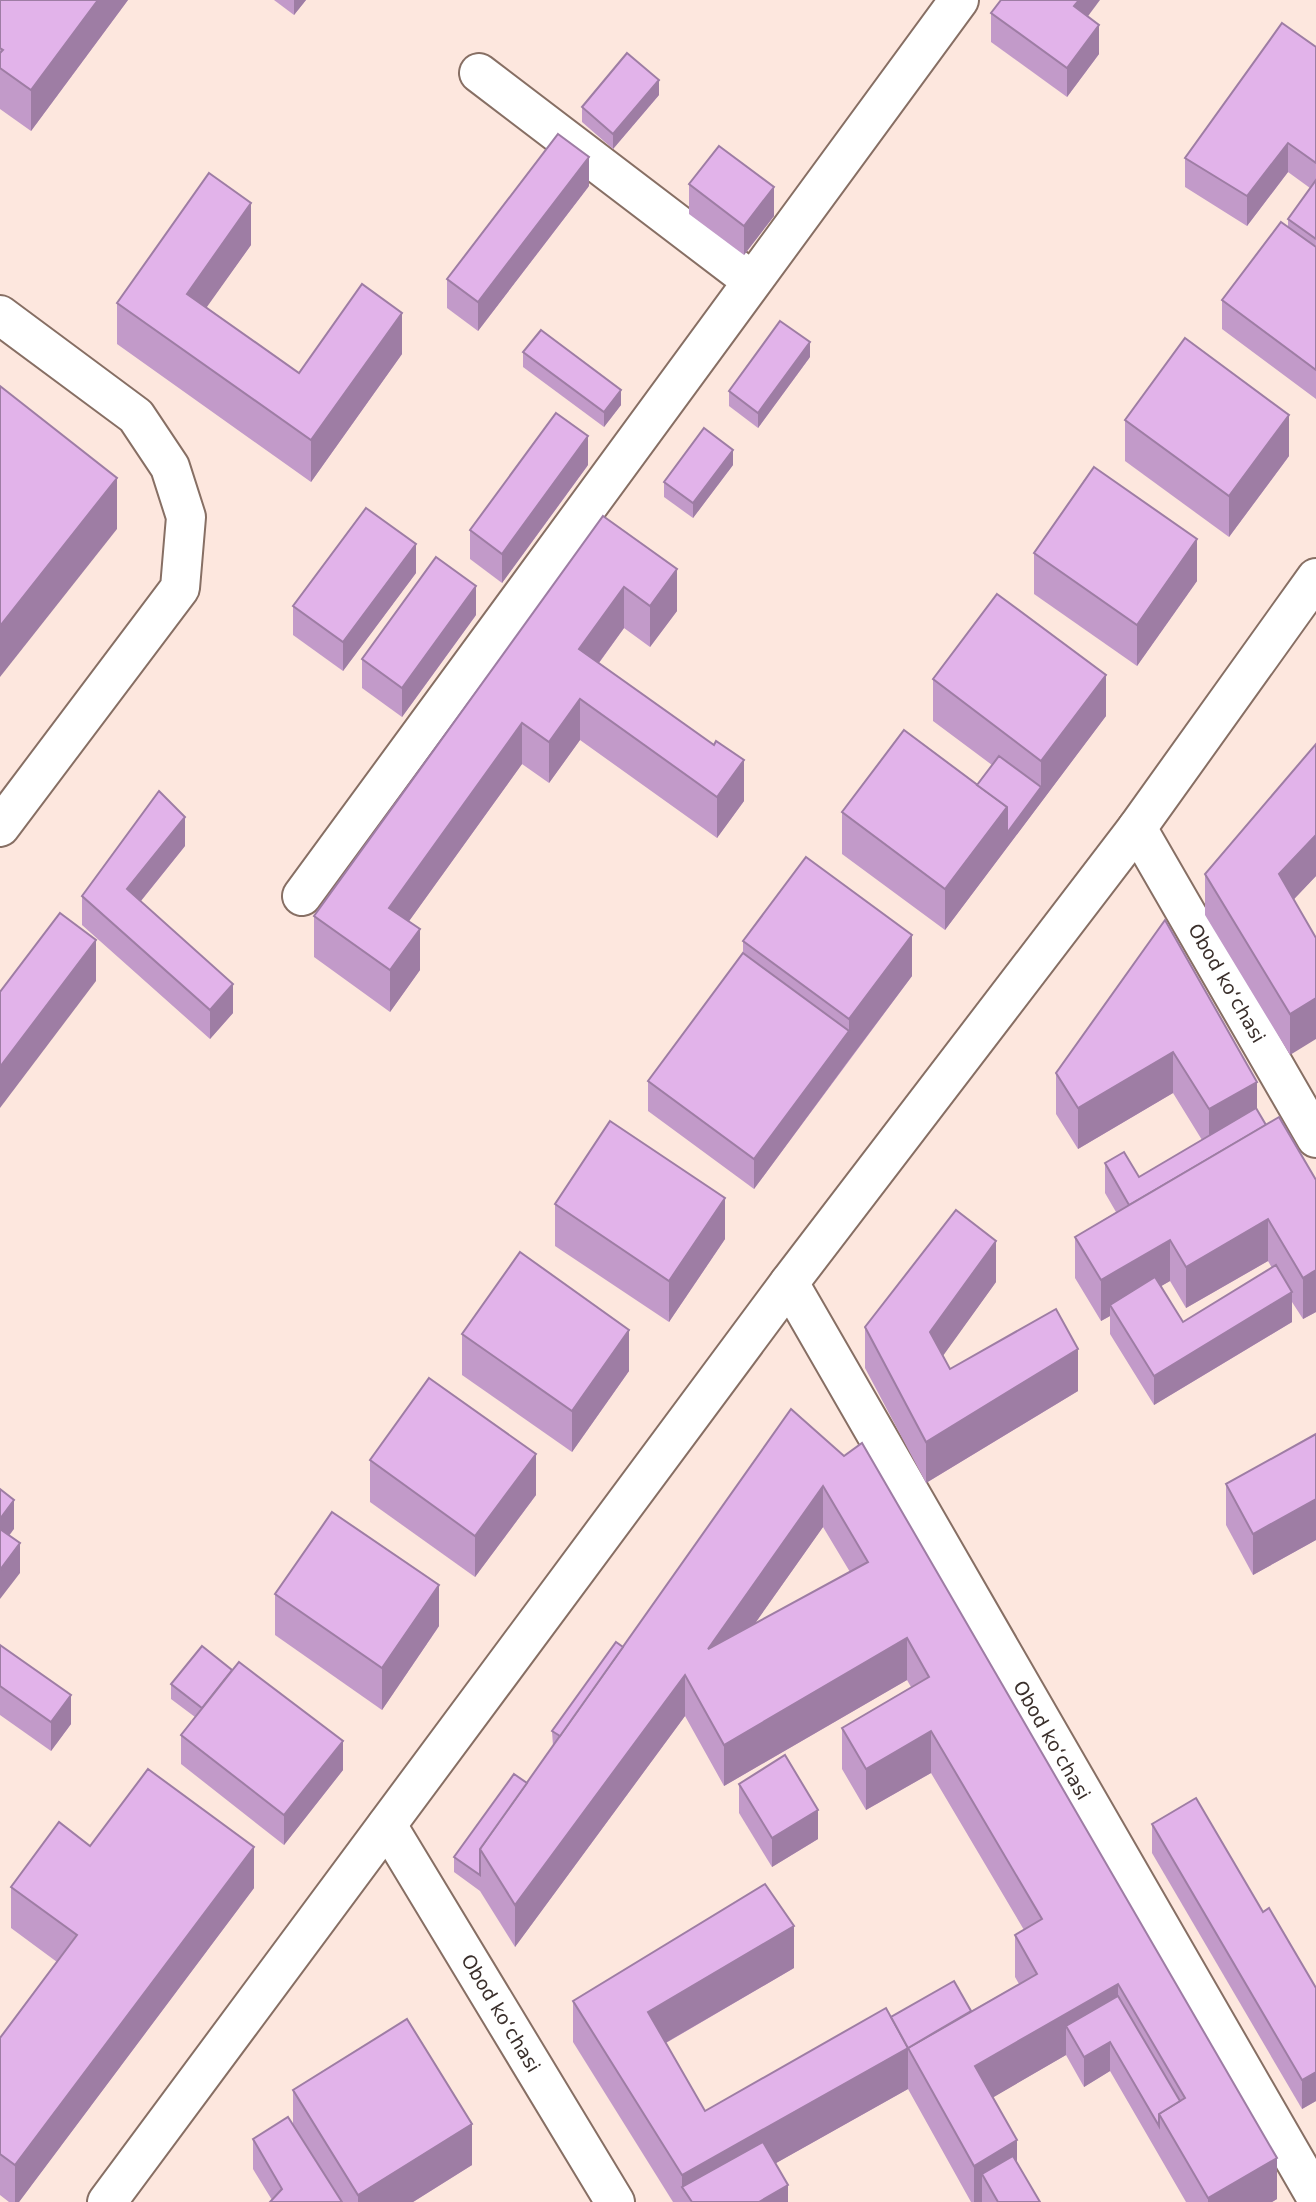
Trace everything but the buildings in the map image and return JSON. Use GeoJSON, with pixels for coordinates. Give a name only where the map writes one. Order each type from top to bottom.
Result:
{"type":"FeatureCollection","features":[{"type":"Feature","properties":{"kind":"street"},"geometry":{"type":"LineString","coordinates":[[302,897],[959,0]]}},
{"type":"Feature","properties":{"kind":"street"},"geometry":{"type":"LineString","coordinates":[[480,73],[752,281]]}},
{"type":"Feature","properties":{"kind":"street"},"geometry":{"type":"LineString","coordinates":[[0,315],[136,416],[170,467],[186,517],[180,588],[0,827]]}},
{"type":"Feature","properties":{"kind":"street"},"geometry":{"type":"LineString","coordinates":[[107,2202],[789,1283],[1137,828],[1316,578]]}},
{"type":"Feature","properties":{"kind":"street","name":"Obod koʻchasi"},"geometry":{"type":"LineString","coordinates":[[1137,828],[1316,1138]]}},
{"type":"Feature","properties":{"kind":"street","name":"Obod koʻchasi"},"geometry":{"type":"LineString","coordinates":[[789,1283],[1316,2197]]}},
{"type":"Feature","properties":{"kind":"street","name":"Obod koʻchasi"},"geometry":{"type":"LineString","coordinates":[[387,1825],[615,2202]]}}]}
